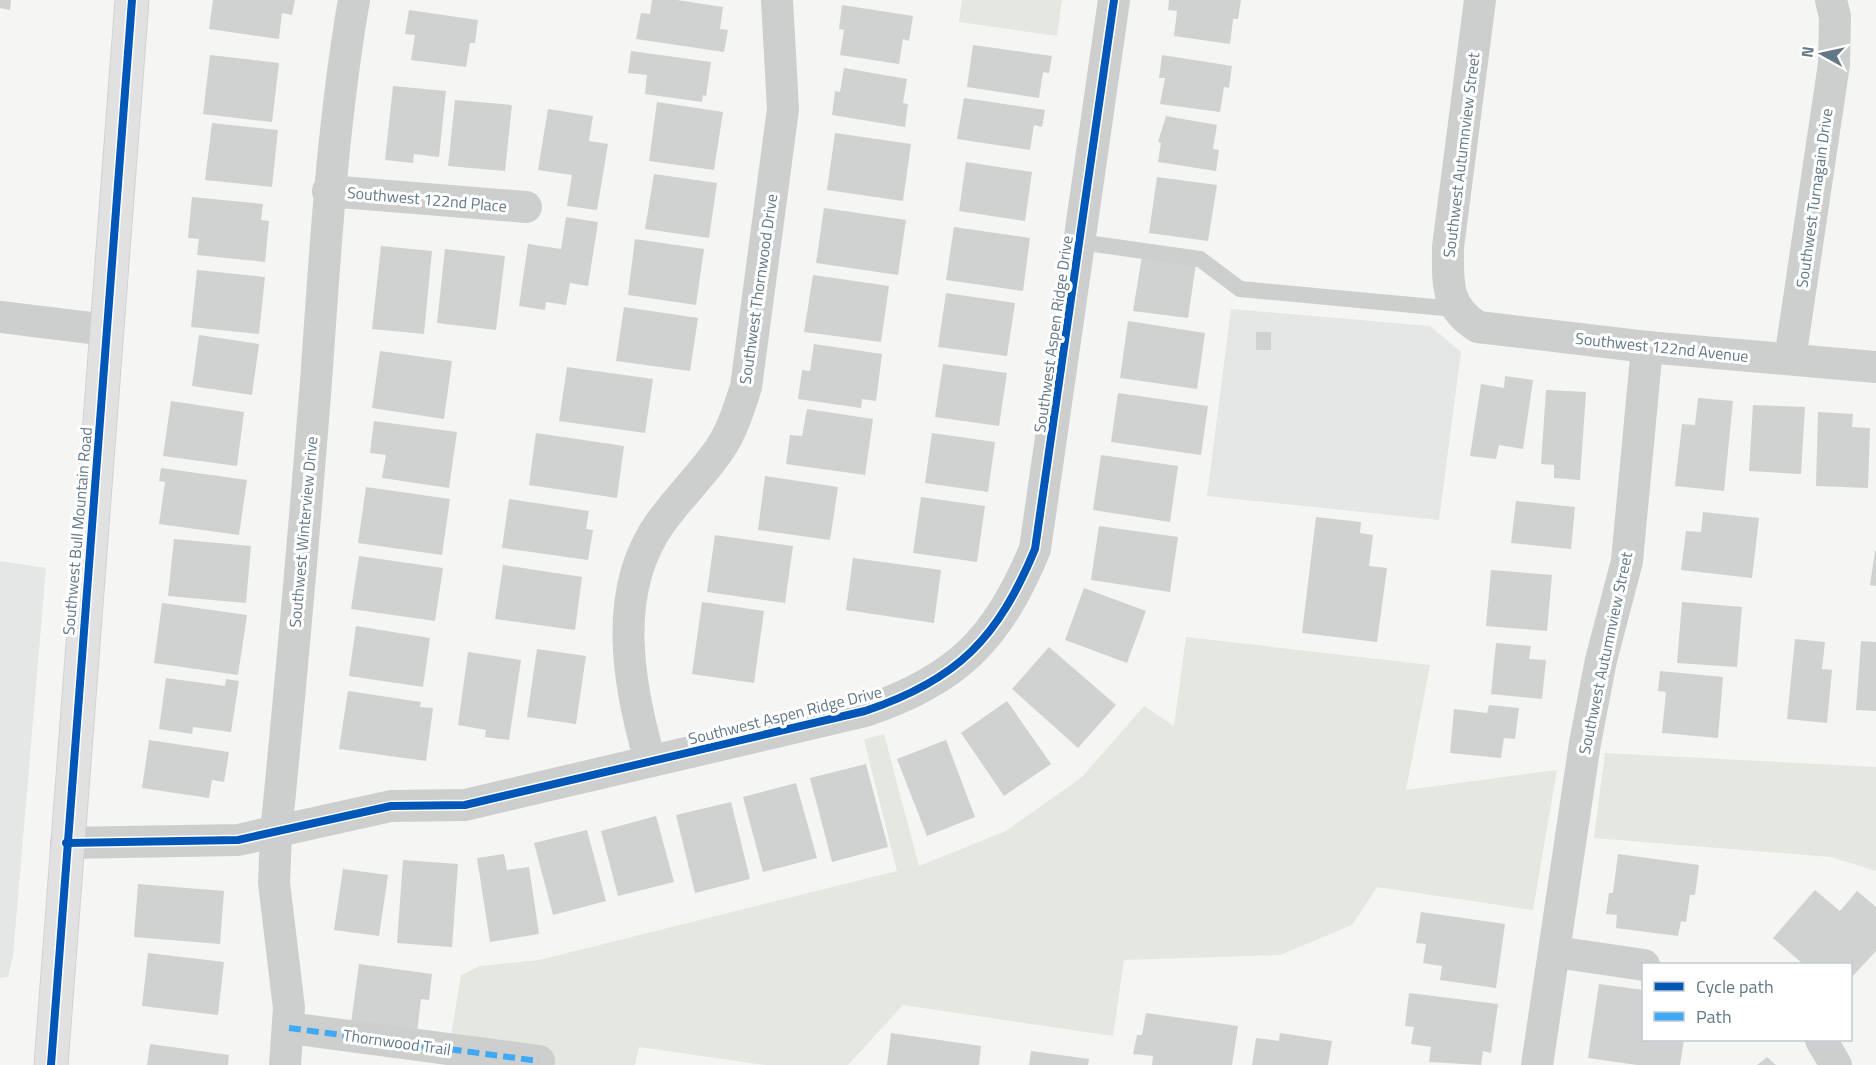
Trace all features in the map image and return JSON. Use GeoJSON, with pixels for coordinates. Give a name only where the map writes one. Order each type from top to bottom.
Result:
{"type":"FeatureCollection","features":[{"type":"Feature","properties":{"kind":"main road","name":"Southwest Bull Mountain Road"},"geometry":{"type":"LineString","coordinates":[[51,1065],[66,843],[132,0]]}},
{"type":"Feature","properties":{"kind":"street","name":"Southwest Winterview Drive"},"geometry":{"type":"LineString","coordinates":[[285,1065],[289,1028],[274,883],[276,833],[315,384],[328,191],[341,74],[354,0]]}},
{"type":"Feature","properties":{"kind":"street","name":"Southwest Thornwood Drive"},"geometry":{"type":"LineString","coordinates":[[650,761],[637,716],[628,649],[628,610],[639,565],[659,524],[720,450],[735,419],[746,387],[783,109],[777,0]]}},
{"type":"Feature","properties":{"kind":"street","name":"Southwest Aspen Ridge Drive"},"geometry":{"type":"LineString","coordinates":[[66,843],[238,840],[391,806],[465,805],[846,716],[905,698],[949,670],[981,643],[1001,620],[1018,590],[1035,549],[1114,0]]}},
{"type":"Feature","properties":{"kind":"street","name":"Southwest Autumnview Street"},"geometry":{"type":"LineString","coordinates":[[1455,309],[1448,278],[1448,247],[1480,0]]}},
{"type":"Feature","properties":{"kind":"street","name":"Southwest Turnagain Drive"},"geometry":{"type":"LineString","coordinates":[[1790,359],[1834,64],[1835,17],[1831,0]]}},
{"type":"Feature","properties":{"kind":"street","name":"Southwest 122nd Place"},"geometry":{"type":"LineString","coordinates":[[328,191],[526,207]]}},
{"type":"Feature","properties":{"kind":"street","name":"Southwest 122nd Avenue"},"geometry":{"type":"LineString","coordinates":[[1455,309],[1478,327],[1647,347],[1876,367]]}},
{"type":"Feature","properties":{"kind":"street"},"geometry":{"type":"LineString","coordinates":[[0,317],[107,330]]}},
{"type":"Feature","properties":{"kind":"street","name":"Southwest Autumnview Street"},"geometry":{"type":"LineString","coordinates":[[1537,1065],[1556,952],[1585,743],[1601,660],[1627,561],[1647,347]]}},
{"type":"Feature","properties":{"kind":"street"},"geometry":{"type":"LineString","coordinates":[[1556,952],[1642,965]]}},
{"type":"Feature","properties":{"kind":"street","name":"Thornwood Trail"},"geometry":{"type":"LineString","coordinates":[[289,1028],[539,1061]]}},
{"type":"Feature","properties":{"kind":"street"},"geometry":{"type":"LineString","coordinates":[[1822,1041],[1836,1065]]}},
{"type":"Feature","properties":{"kind":"lane"},"geometry":{"type":"LineString","coordinates":[[1080,243],[1200,259],[1240,289],[1455,309]]}},
{"type":"Feature","properties":{"kind":"shaded area"},"geometry":{"type":"Polygon","coordinates":[[[962,0],[1062,0],[1057,36],[959,22],[962,0]]]}},
{"type":"Feature","properties":{"kind":"shaded area"},"geometry":{"type":"Polygon","coordinates":[[[1231,309],[1430,326],[1461,352],[1439,520],[1207,496],[1231,309]]]}},
{"type":"Feature","properties":{"kind":"shaded area"},"geometry":{"type":"Polygon","coordinates":[[[0,561],[46,568],[13,956],[8,977],[0,978],[0,561]]]}},
{"type":"Feature","properties":{"kind":"shaded area"},"geometry":{"type":"Polygon","coordinates":[[[1186,637],[1430,665],[1406,790],[1557,770],[1533,910],[1377,887],[1352,925],[1280,955],[1124,960],[1113,1036],[903,1005],[848,1065],[764,1065],[639,1047],[635,1065],[482,1065],[450,1043],[461,975],[480,966],[539,960],[897,871],[864,739],[884,734],[919,866],[1006,831],[1082,777],[1144,706],[1174,726],[1186,637]]]}},
{"type":"Feature","properties":{"kind":"shaded area"},"geometry":{"type":"Polygon","coordinates":[[[1605,753],[1876,767],[1876,871],[1831,857],[1594,838],[1605,753]]]}},
{"type":"Feature","properties":{"kind":"building"},"geometry":{"type":"Polygon","coordinates":[[[0,0],[11,0],[10,10],[0,8],[0,0]]]}},
{"type":"Feature","properties":{"kind":"building"},"geometry":{"type":"Polygon","coordinates":[[[213,0],[295,0],[292,15],[282,13],[279,39],[209,29],[213,0]]]}},
{"type":"Feature","properties":{"kind":"building"},"geometry":{"type":"Polygon","coordinates":[[[652,0],[677,0],[723,7],[720,29],[728,30],[724,52],[636,39],[641,13],[650,14],[652,0]]]}},
{"type":"Feature","properties":{"kind":"building"},"geometry":{"type":"Polygon","coordinates":[[[1169,0],[1241,0],[1238,19],[1233,19],[1230,44],[1174,36],[1177,11],[1168,10],[1169,0]]]}},
{"type":"Feature","properties":{"kind":"building"},"geometry":{"type":"Polygon","coordinates":[[[842,5],[913,16],[909,41],[903,39],[899,64],[840,55],[844,30],[839,29],[842,5]]]}},
{"type":"Feature","properties":{"kind":"building"},"geometry":{"type":"Polygon","coordinates":[[[409,10],[478,20],[475,43],[470,43],[466,67],[411,60],[415,35],[405,34],[409,10]]]}},
{"type":"Feature","properties":{"kind":"building"},"geometry":{"type":"Polygon","coordinates":[[[973,45],[1052,56],[1049,73],[1043,72],[1039,98],[967,87],[973,45]]]}},
{"type":"Feature","properties":{"kind":"building"},"geometry":{"type":"Polygon","coordinates":[[[631,51],[711,62],[706,96],[703,95],[702,102],[645,94],[647,75],[628,73],[631,51]]]}},
{"type":"Feature","properties":{"kind":"building"},"geometry":{"type":"Polygon","coordinates":[[[210,55],[279,63],[272,122],[203,114],[210,55]]]}},
{"type":"Feature","properties":{"kind":"building"},"geometry":{"type":"Polygon","coordinates":[[[1162,55],[1232,66],[1229,88],[1224,87],[1220,112],[1160,104],[1165,78],[1159,78],[1162,55]]]}},
{"type":"Feature","properties":{"kind":"building"},"geometry":{"type":"Polygon","coordinates":[[[844,68],[907,79],[903,103],[908,104],[905,127],[832,115],[835,91],[840,92],[844,68]]]}},
{"type":"Feature","properties":{"kind":"building"},"geometry":{"type":"Polygon","coordinates":[[[393,86],[446,91],[439,157],[414,154],[413,163],[385,160],[393,86]]]}},
{"type":"Feature","properties":{"kind":"building"},"geometry":{"type":"Polygon","coordinates":[[[964,98],[1045,110],[1042,127],[1034,125],[1030,150],[957,139],[964,98]]]}},
{"type":"Feature","properties":{"kind":"building"},"geometry":{"type":"Polygon","coordinates":[[[455,100],[512,105],[505,171],[448,166],[455,100]]]}},
{"type":"Feature","properties":{"kind":"building"},"geometry":{"type":"Polygon","coordinates":[[[657,102],[723,112],[714,170],[649,161],[657,102]]]}},
{"type":"Feature","properties":{"kind":"building"},"geometry":{"type":"Polygon","coordinates":[[[548,109],[593,116],[589,141],[608,144],[597,210],[567,206],[572,175],[538,170],[548,109]]]}},
{"type":"Feature","properties":{"kind":"building"},"geometry":{"type":"Polygon","coordinates":[[[1166,116],[1217,125],[1213,149],[1219,150],[1216,171],[1158,162],[1161,143],[1158,142],[1166,116]]]}},
{"type":"Feature","properties":{"kind":"building"},"geometry":{"type":"Polygon","coordinates":[[[212,123],[278,130],[272,187],[205,180],[212,123]]]}},
{"type":"Feature","properties":{"kind":"building"},"geometry":{"type":"Polygon","coordinates":[[[835,133],[911,144],[903,201],[827,190],[835,133]]]}},
{"type":"Feature","properties":{"kind":"building"},"geometry":{"type":"Polygon","coordinates":[[[966,162],[1032,172],[1025,221],[959,211],[966,162]]]}},
{"type":"Feature","properties":{"kind":"building"},"geometry":{"type":"Polygon","coordinates":[[[654,174],[717,183],[709,238],[645,229],[654,174]]]}},
{"type":"Feature","properties":{"kind":"building"},"geometry":{"type":"Polygon","coordinates":[[[1157,177],[1217,185],[1208,241],[1149,233],[1157,177]]]}},
{"type":"Feature","properties":{"kind":"building"},"geometry":{"type":"Polygon","coordinates":[[[192,197],[263,204],[261,220],[269,221],[265,262],[197,255],[199,239],[188,238],[192,197]]]}},
{"type":"Feature","properties":{"kind":"building"},"geometry":{"type":"Polygon","coordinates":[[[824,208],[906,220],[898,275],[816,263],[824,208]]]}},
{"type":"Feature","properties":{"kind":"building"},"geometry":{"type":"Polygon","coordinates":[[[566,217],[598,222],[588,286],[570,283],[566,305],[546,302],[545,310],[519,306],[528,244],[561,249],[566,217]]]}},
{"type":"Feature","properties":{"kind":"building"},"geometry":{"type":"Polygon","coordinates":[[[954,227],[1030,238],[1023,291],[946,280],[954,227]]]}},
{"type":"Feature","properties":{"kind":"building"},"geometry":{"type":"Polygon","coordinates":[[[635,239],[704,249],[696,305],[628,295],[635,239]]]}},
{"type":"Feature","properties":{"kind":"building"},"geometry":{"type":"Polygon","coordinates":[[[381,246],[432,251],[424,334],[372,329],[381,246]]]}},
{"type":"Feature","properties":{"kind":"building"},"geometry":{"type":"Polygon","coordinates":[[[445,249],[505,256],[496,330],[437,323],[445,249]]]}},
{"type":"Feature","properties":{"kind":"building"},"geometry":{"type":"Polygon","coordinates":[[[1142,256],[1196,264],[1188,318],[1133,311],[1142,256]]]}},
{"type":"Feature","properties":{"kind":"building"},"geometry":{"type":"Polygon","coordinates":[[[197,270],[265,277],[259,334],[191,327],[197,270]]]}},
{"type":"Feature","properties":{"kind":"building"},"geometry":{"type":"Polygon","coordinates":[[[813,275],[889,286],[881,342],[804,332],[813,275]]]}},
{"type":"Feature","properties":{"kind":"building"},"geometry":{"type":"Polygon","coordinates":[[[946,293],[1015,303],[1007,356],[938,347],[946,293]]]}},
{"type":"Feature","properties":{"kind":"building"},"geometry":{"type":"Polygon","coordinates":[[[624,307],[698,318],[690,371],[616,361],[624,307]]]}},
{"type":"Feature","properties":{"kind":"building"},"geometry":{"type":"Polygon","coordinates":[[[1128,321],[1205,333],[1197,389],[1120,378],[1128,321]]]}},
{"type":"Feature","properties":{"kind":"building"},"geometry":{"type":"Polygon","coordinates":[[[1256,332],[1271,332],[1271,350],[1256,350],[1256,332]]]}},
{"type":"Feature","properties":{"kind":"building"},"geometry":{"type":"Polygon","coordinates":[[[199,335],[259,344],[252,395],[192,386],[199,335]]]}},
{"type":"Feature","properties":{"kind":"building"},"geometry":{"type":"Polygon","coordinates":[[[814,344],[882,354],[876,401],[862,399],[861,408],[798,399],[802,370],[810,371],[814,344]]]}},
{"type":"Feature","properties":{"kind":"building"},"geometry":{"type":"Polygon","coordinates":[[[380,351],[452,361],[444,419],[372,408],[380,351]]]}},
{"type":"Feature","properties":{"kind":"building"},"geometry":{"type":"Polygon","coordinates":[[[943,364],[1007,373],[999,426],[935,417],[943,364]]]}},
{"type":"Feature","properties":{"kind":"building"},"geometry":{"type":"Polygon","coordinates":[[[567,367],[653,379],[645,433],[559,421],[567,367]]]}},
{"type":"Feature","properties":{"kind":"building"},"geometry":{"type":"Polygon","coordinates":[[[1505,376],[1533,380],[1523,449],[1499,445],[1496,459],[1470,456],[1481,384],[1504,388],[1505,376]]]}},
{"type":"Feature","properties":{"kind":"building"},"geometry":{"type":"Polygon","coordinates":[[[1546,390],[1586,392],[1580,480],[1554,478],[1554,465],[1541,464],[1546,390]]]}},
{"type":"Feature","properties":{"kind":"building"},"geometry":{"type":"Polygon","coordinates":[[[1118,393],[1208,406],[1201,455],[1111,442],[1118,393]]]}},
{"type":"Feature","properties":{"kind":"building"},"geometry":{"type":"Polygon","coordinates":[[[1698,398],[1733,401],[1724,491],[1675,486],[1682,424],[1695,425],[1698,398]]]}},
{"type":"Feature","properties":{"kind":"building"},"geometry":{"type":"Polygon","coordinates":[[[171,401],[244,412],[237,466],[163,456],[171,401]]]}},
{"type":"Feature","properties":{"kind":"building"},"geometry":{"type":"Polygon","coordinates":[[[1753,405],[1805,407],[1801,474],[1749,471],[1753,405]]]}},
{"type":"Feature","properties":{"kind":"building"},"geometry":{"type":"Polygon","coordinates":[[[807,409],[873,419],[865,475],[786,464],[790,435],[802,436],[807,409]]]}},
{"type":"Feature","properties":{"kind":"building"},"geometry":{"type":"Polygon","coordinates":[[[1818,412],[1853,414],[1852,427],[1870,428],[1868,488],[1816,486],[1818,412]]]}},
{"type":"Feature","properties":{"kind":"building"},"geometry":{"type":"Polygon","coordinates":[[[374,421],[457,432],[449,488],[382,478],[386,455],[370,453],[374,421]]]}},
{"type":"Feature","properties":{"kind":"building"},"geometry":{"type":"Polygon","coordinates":[[[536,433],[624,446],[617,498],[529,485],[536,433]]]}},
{"type":"Feature","properties":{"kind":"building"},"geometry":{"type":"Polygon","coordinates":[[[932,433],[995,442],[988,492],[925,483],[932,433]]]}},
{"type":"Feature","properties":{"kind":"building"},"geometry":{"type":"Polygon","coordinates":[[[1101,455],[1178,466],[1170,522],[1093,510],[1101,455]]]}},
{"type":"Feature","properties":{"kind":"building"},"geometry":{"type":"Polygon","coordinates":[[[161,468],[247,480],[239,535],[159,524],[165,482],[159,481],[161,468]]]}},
{"type":"Feature","properties":{"kind":"building"},"geometry":{"type":"Polygon","coordinates":[[[765,476],[838,487],[830,540],[758,530],[765,476]]]}},
{"type":"Feature","properties":{"kind":"building"},"geometry":{"type":"Polygon","coordinates":[[[366,487],[450,499],[442,555],[358,543],[366,487]]]}},
{"type":"Feature","properties":{"kind":"building"},"geometry":{"type":"Polygon","coordinates":[[[921,497],[985,506],[977,562],[913,553],[921,497]]]}},
{"type":"Feature","properties":{"kind":"building"},"geometry":{"type":"Polygon","coordinates":[[[509,499],[589,511],[586,529],[593,530],[588,560],[502,548],[509,499]]]}},
{"type":"Feature","properties":{"kind":"building"},"geometry":{"type":"Polygon","coordinates":[[[1516,501],[1575,507],[1571,549],[1511,543],[1516,501]]]}},
{"type":"Feature","properties":{"kind":"building"},"geometry":{"type":"Polygon","coordinates":[[[1703,512],[1759,518],[1752,578],[1681,570],[1686,531],[1701,532],[1703,512]]]}},
{"type":"Feature","properties":{"kind":"building"},"geometry":{"type":"Polygon","coordinates":[[[1316,517],[1361,522],[1360,533],[1373,535],[1369,566],[1387,568],[1377,642],[1302,633],[1316,517]]]}},
{"type":"Feature","properties":{"kind":"building"},"geometry":{"type":"Polygon","coordinates":[[[1099,526],[1178,537],[1170,592],[1091,580],[1099,526]]]}},
{"type":"Feature","properties":{"kind":"building"},"geometry":{"type":"Polygon","coordinates":[[[715,535],[793,546],[785,603],[707,592],[715,535]]]}},
{"type":"Feature","properties":{"kind":"building"},"geometry":{"type":"Polygon","coordinates":[[[174,539],[251,546],[246,603],[168,596],[174,539]]]}},
{"type":"Feature","properties":{"kind":"building"},"geometry":{"type":"Polygon","coordinates":[[[1876,551],[1876,586],[1870,585],[1876,551]]]}},
{"type":"Feature","properties":{"kind":"building"},"geometry":{"type":"Polygon","coordinates":[[[359,556],[443,568],[435,621],[351,609],[359,556]]]}},
{"type":"Feature","properties":{"kind":"building"},"geometry":{"type":"Polygon","coordinates":[[[853,558],[941,570],[934,623],[846,610],[853,558]]]}},
{"type":"Feature","properties":{"kind":"building"},"geometry":{"type":"Polygon","coordinates":[[[503,565],[582,577],[575,630],[495,619],[503,565]]]}},
{"type":"Feature","properties":{"kind":"building"},"geometry":{"type":"Polygon","coordinates":[[[1491,570],[1552,575],[1547,631],[1486,626],[1491,570]]]}},
{"type":"Feature","properties":{"kind":"building"},"geometry":{"type":"Polygon","coordinates":[[[1084,588],[1146,611],[1127,663],[1065,640],[1084,588]]]}},
{"type":"Feature","properties":{"kind":"building"},"geometry":{"type":"Polygon","coordinates":[[[702,602],[764,611],[754,683],[692,674],[702,602]]]}},
{"type":"Feature","properties":{"kind":"building"},"geometry":{"type":"Polygon","coordinates":[[[1682,602],[1742,607],[1737,667],[1677,663],[1682,602]]]}},
{"type":"Feature","properties":{"kind":"building"},"geometry":{"type":"Polygon","coordinates":[[[162,603],[247,615],[238,675],[154,663],[162,603]]]}},
{"type":"Feature","properties":{"kind":"building"},"geometry":{"type":"Polygon","coordinates":[[[356,626],[430,638],[423,687],[349,676],[356,626]]]}},
{"type":"Feature","properties":{"kind":"building"},"geometry":{"type":"Polygon","coordinates":[[[1795,639],[1825,642],[1822,669],[1832,670],[1827,723],[1787,719],[1795,639]]]}},
{"type":"Feature","properties":{"kind":"building"},"geometry":{"type":"Polygon","coordinates":[[[1861,641],[1876,642],[1876,711],[1856,710],[1861,641]]]}},
{"type":"Feature","properties":{"kind":"building"},"geometry":{"type":"Polygon","coordinates":[[[1496,643],[1531,646],[1529,659],[1546,660],[1542,699],[1491,694],[1496,643]]]}},
{"type":"Feature","properties":{"kind":"building"},"geometry":{"type":"Polygon","coordinates":[[[1049,647],[1116,705],[1078,748],[1012,689],[1049,647]]]}},
{"type":"Feature","properties":{"kind":"building"},"geometry":{"type":"Polygon","coordinates":[[[537,649],[586,656],[576,724],[527,717],[537,649]]]}},
{"type":"Feature","properties":{"kind":"building"},"geometry":{"type":"Polygon","coordinates":[[[468,652],[521,660],[509,740],[485,737],[486,730],[458,725],[468,652]]]}},
{"type":"Feature","properties":{"kind":"building"},"geometry":{"type":"Polygon","coordinates":[[[1660,671],[1723,677],[1718,738],[1662,733],[1666,692],[1658,691],[1660,671]]]}},
{"type":"Feature","properties":{"kind":"building"},"geometry":{"type":"Polygon","coordinates":[[[166,678],[225,686],[226,679],[239,681],[231,732],[193,727],[192,734],[159,729],[166,678]]]}},
{"type":"Feature","properties":{"kind":"building"},"geometry":{"type":"Polygon","coordinates":[[[348,691],[421,702],[420,707],[433,708],[426,761],[339,749],[348,691]]]}},
{"type":"Feature","properties":{"kind":"building"},"geometry":{"type":"Polygon","coordinates":[[[1007,701],[1051,764],[1004,796],[961,733],[1007,701]]]}},
{"type":"Feature","properties":{"kind":"building"},"geometry":{"type":"Polygon","coordinates":[[[1489,705],[1519,708],[1515,739],[1504,738],[1501,758],[1450,753],[1454,709],[1487,713],[1489,705]]]}},
{"type":"Feature","properties":{"kind":"building"},"geometry":{"type":"Polygon","coordinates":[[[149,740],[229,752],[224,782],[212,780],[209,798],[142,788],[149,740]]]}},
{"type":"Feature","properties":{"kind":"building"},"geometry":{"type":"Polygon","coordinates":[[[946,740],[975,817],[927,836],[897,759],[946,740]]]}},
{"type":"Feature","properties":{"kind":"building"},"geometry":{"type":"Polygon","coordinates":[[[866,764],[888,847],[832,862],[810,778],[866,764]]]}},
{"type":"Feature","properties":{"kind":"building"},"geometry":{"type":"Polygon","coordinates":[[[796,783],[817,858],[763,872],[743,797],[796,783]]]}},
{"type":"Feature","properties":{"kind":"building"},"geometry":{"type":"Polygon","coordinates":[[[731,802],[750,879],[695,893],[676,815],[731,802]]]}},
{"type":"Feature","properties":{"kind":"building"},"geometry":{"type":"Polygon","coordinates":[[[656,816],[674,882],[618,896],[601,831],[656,816]]]}},
{"type":"Feature","properties":{"kind":"building"},"geometry":{"type":"Polygon","coordinates":[[[587,830],[606,901],[553,915],[534,843],[587,830]]]}},
{"type":"Feature","properties":{"kind":"building"},"geometry":{"type":"Polygon","coordinates":[[[504,854],[507,870],[529,867],[539,934],[490,942],[477,858],[504,854]]]}},
{"type":"Feature","properties":{"kind":"building"},"geometry":{"type":"Polygon","coordinates":[[[1618,854],[1699,865],[1695,895],[1690,895],[1686,922],[1681,921],[1678,936],[1616,928],[1617,915],[1606,914],[1609,893],[1613,893],[1618,854]]]}},
{"type":"Feature","properties":{"kind":"building"},"geometry":{"type":"Polygon","coordinates":[[[403,860],[458,864],[452,947],[397,943],[403,860]]]}},
{"type":"Feature","properties":{"kind":"building"},"geometry":{"type":"Polygon","coordinates":[[[343,869],[388,875],[379,936],[334,930],[343,869]]]}},
{"type":"Feature","properties":{"kind":"building"},"geometry":{"type":"Polygon","coordinates":[[[138,884],[224,891],[220,944],[134,937],[138,884]]]}},
{"type":"Feature","properties":{"kind":"building"},"geometry":{"type":"Polygon","coordinates":[[[1815,890],[1840,911],[1857,891],[1876,907],[1876,951],[1852,977],[1852,963],[1802,963],[1773,938],[1815,890]]]}},
{"type":"Feature","properties":{"kind":"building"},"geometry":{"type":"Polygon","coordinates":[[[1421,912],[1505,924],[1496,988],[1440,980],[1442,966],[1423,963],[1426,944],[1416,943],[1421,912]]]}},
{"type":"Feature","properties":{"kind":"building"},"geometry":{"type":"Polygon","coordinates":[[[148,953],[224,962],[218,1015],[142,1006],[148,953]]]}},
{"type":"Feature","properties":{"kind":"building"},"geometry":{"type":"Polygon","coordinates":[[[359,964],[432,974],[429,1000],[421,999],[417,1032],[351,1023],[359,964]]]}},
{"type":"Feature","properties":{"kind":"building"},"geometry":{"type":"Polygon","coordinates":[[[1599,984],[1642,990],[1642,1041],[1684,1041],[1680,1065],[1637,1065],[1588,1058],[1599,984]]]}},
{"type":"Feature","properties":{"kind":"building"},"geometry":{"type":"Polygon","coordinates":[[[1409,993],[1498,1004],[1491,1053],[1483,1051],[1481,1065],[1429,1062],[1431,1047],[1411,1044],[1414,1027],[1405,1026],[1409,993]]]}},
{"type":"Feature","properties":{"kind":"building"},"geometry":{"type":"Polygon","coordinates":[[[1146,1013],[1238,1026],[1232,1065],[1152,1065],[1153,1056],[1133,1054],[1137,1035],[1142,1035],[1146,1013]]]}},
{"type":"Feature","properties":{"kind":"building"},"geometry":{"type":"Polygon","coordinates":[[[891,1033],[981,1046],[979,1065],[887,1065],[891,1033]]]}},
{"type":"Feature","properties":{"kind":"building"},"geometry":{"type":"Polygon","coordinates":[[[1280,1033],[1332,1041],[1328,1065],[1252,1065],[1256,1038],[1279,1041],[1280,1033]]]}},
{"type":"Feature","properties":{"kind":"building"},"geometry":{"type":"Polygon","coordinates":[[[150,1044],[229,1055],[228,1065],[147,1065],[150,1044]]]}},
{"type":"Feature","properties":{"kind":"building"},"geometry":{"type":"Polygon","coordinates":[[[1031,1051],[1089,1059],[1088,1065],[1029,1065],[1031,1051]]]}},
{"type":"Feature","properties":{"kind":"building"},"geometry":{"type":"Polygon","coordinates":[[[1767,1057],[1776,1065],[1757,1065],[1767,1057]]]}},
{"type":"Feature","properties":{"kind":"marked path"},"geometry":{"type":"LineString","coordinates":[[289,1028],[539,1061]]}},
{"type":"Feature","properties":{"kind":"cycle path"},"geometry":{"type":"LineString","coordinates":[[51,1065],[132,0]]}},
{"type":"Feature","properties":{"kind":"cycle path"},"geometry":{"type":"LineString","coordinates":[[66,843],[238,840],[391,806],[465,805],[865,711],[897,699],[950,670],[971,652],[1006,608],[1035,549],[1114,0]]}}]}
